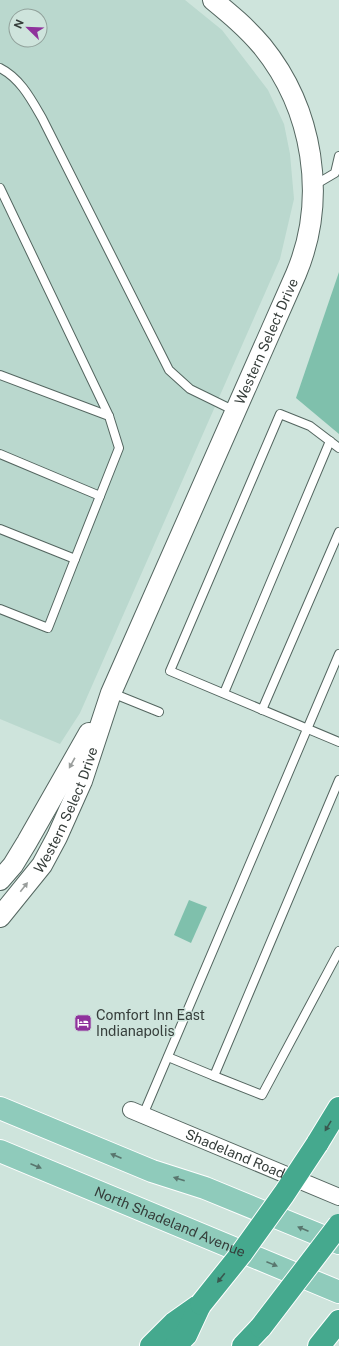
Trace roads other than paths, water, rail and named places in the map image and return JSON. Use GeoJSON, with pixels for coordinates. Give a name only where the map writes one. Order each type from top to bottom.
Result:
{"type":"FeatureCollection","features":[{"type":"Feature","properties":{"kind":"highway"},"geometry":{"type":"LineString","coordinates":[[174,1346],[186,1334],[201,1304],[241,1254],[276,1206],[339,1108]]}},
{"type":"Feature","properties":{"kind":"highway"},"geometry":{"type":"LineString","coordinates":[[243,1346],[261,1327],[339,1225]]}},
{"type":"Feature","properties":{"kind":"highway"},"geometry":{"type":"LineString","coordinates":[[151,1346],[174,1323],[201,1304]]}},
{"type":"Feature","properties":{"kind":"highway"},"geometry":{"type":"LineString","coordinates":[[318,1346],[339,1321]]}},
{"type":"Feature","properties":{"kind":"main road"},"geometry":{"type":"LineString","coordinates":[[0,1108],[152,1171],[205,1188],[339,1244]]}},
{"type":"Feature","properties":{"kind":"main road","name":"North Shadeland Avenue"},"geometry":{"type":"LineString","coordinates":[[0,1151],[339,1292]]}},
{"type":"Feature","properties":{"kind":"street","name":"Western Select Drive"},"geometry":{"type":"LineString","coordinates":[[0,917],[42,865],[57,837],[82,781],[112,693],[300,266],[309,231],[313,204],[312,166],[308,139],[300,113],[289,88],[274,62],[258,41],[213,0]]}},
{"type":"Feature","properties":{"kind":"street","name":"Western Select Drive"},"geometry":{"type":"LineString","coordinates":[[0,880],[13,865],[27,842],[112,693]]}},
{"type":"Feature","properties":{"kind":"street","name":"Shadeland Road"},"geometry":{"type":"LineString","coordinates":[[137,1113],[339,1197]]}},
{"type":"Feature","properties":{"kind":"lane"},"geometry":{"type":"LineString","coordinates":[[0,68],[8,72],[26,92],[42,118],[169,370],[190,389],[235,411]]}},
{"type":"Feature","properties":{"kind":"lane"},"geometry":{"type":"LineString","coordinates":[[313,186],[335,173],[339,156]]}},
{"type":"Feature","properties":{"kind":"lane"},"geometry":{"type":"LineString","coordinates":[[0,188],[109,416],[119,448],[48,628],[0,609]]}},
{"type":"Feature","properties":{"kind":"lane"},"geometry":{"type":"LineString","coordinates":[[0,375],[109,416]]}},
{"type":"Feature","properties":{"kind":"lane"},"geometry":{"type":"LineString","coordinates":[[339,448],[310,426],[280,414],[170,671],[339,742]]}},
{"type":"Feature","properties":{"kind":"lane"},"geometry":{"type":"LineString","coordinates":[[224,693],[330,441]]}},
{"type":"Feature","properties":{"kind":"lane"},"geometry":{"type":"LineString","coordinates":[[0,454],[100,496]]}},
{"type":"Feature","properties":{"kind":"lane"},"geometry":{"type":"LineString","coordinates":[[0,529],[75,559]]}},
{"type":"Feature","properties":{"kind":"lane"},"geometry":{"type":"LineString","coordinates":[[262,710],[339,532]]}},
{"type":"Feature","properties":{"kind":"lane"},"geometry":{"type":"LineString","coordinates":[[137,1113],[168,1057],[339,654]]}},
{"type":"Feature","properties":{"kind":"lane"},"geometry":{"type":"LineString","coordinates":[[112,693],[159,712]]}},
{"type":"Feature","properties":{"kind":"lane"},"geometry":{"type":"LineString","coordinates":[[214,1076],[339,780]]}},
{"type":"Feature","properties":{"kind":"lane"},"geometry":{"type":"LineString","coordinates":[[168,1057],[262,1095],[339,951]]}},
{"type":"Feature","properties":{"kind":"place","name":"Comfort Inn East Indianapolis"},"geometry":{"type":"Point","coordinates":[83,1023]}}]}
